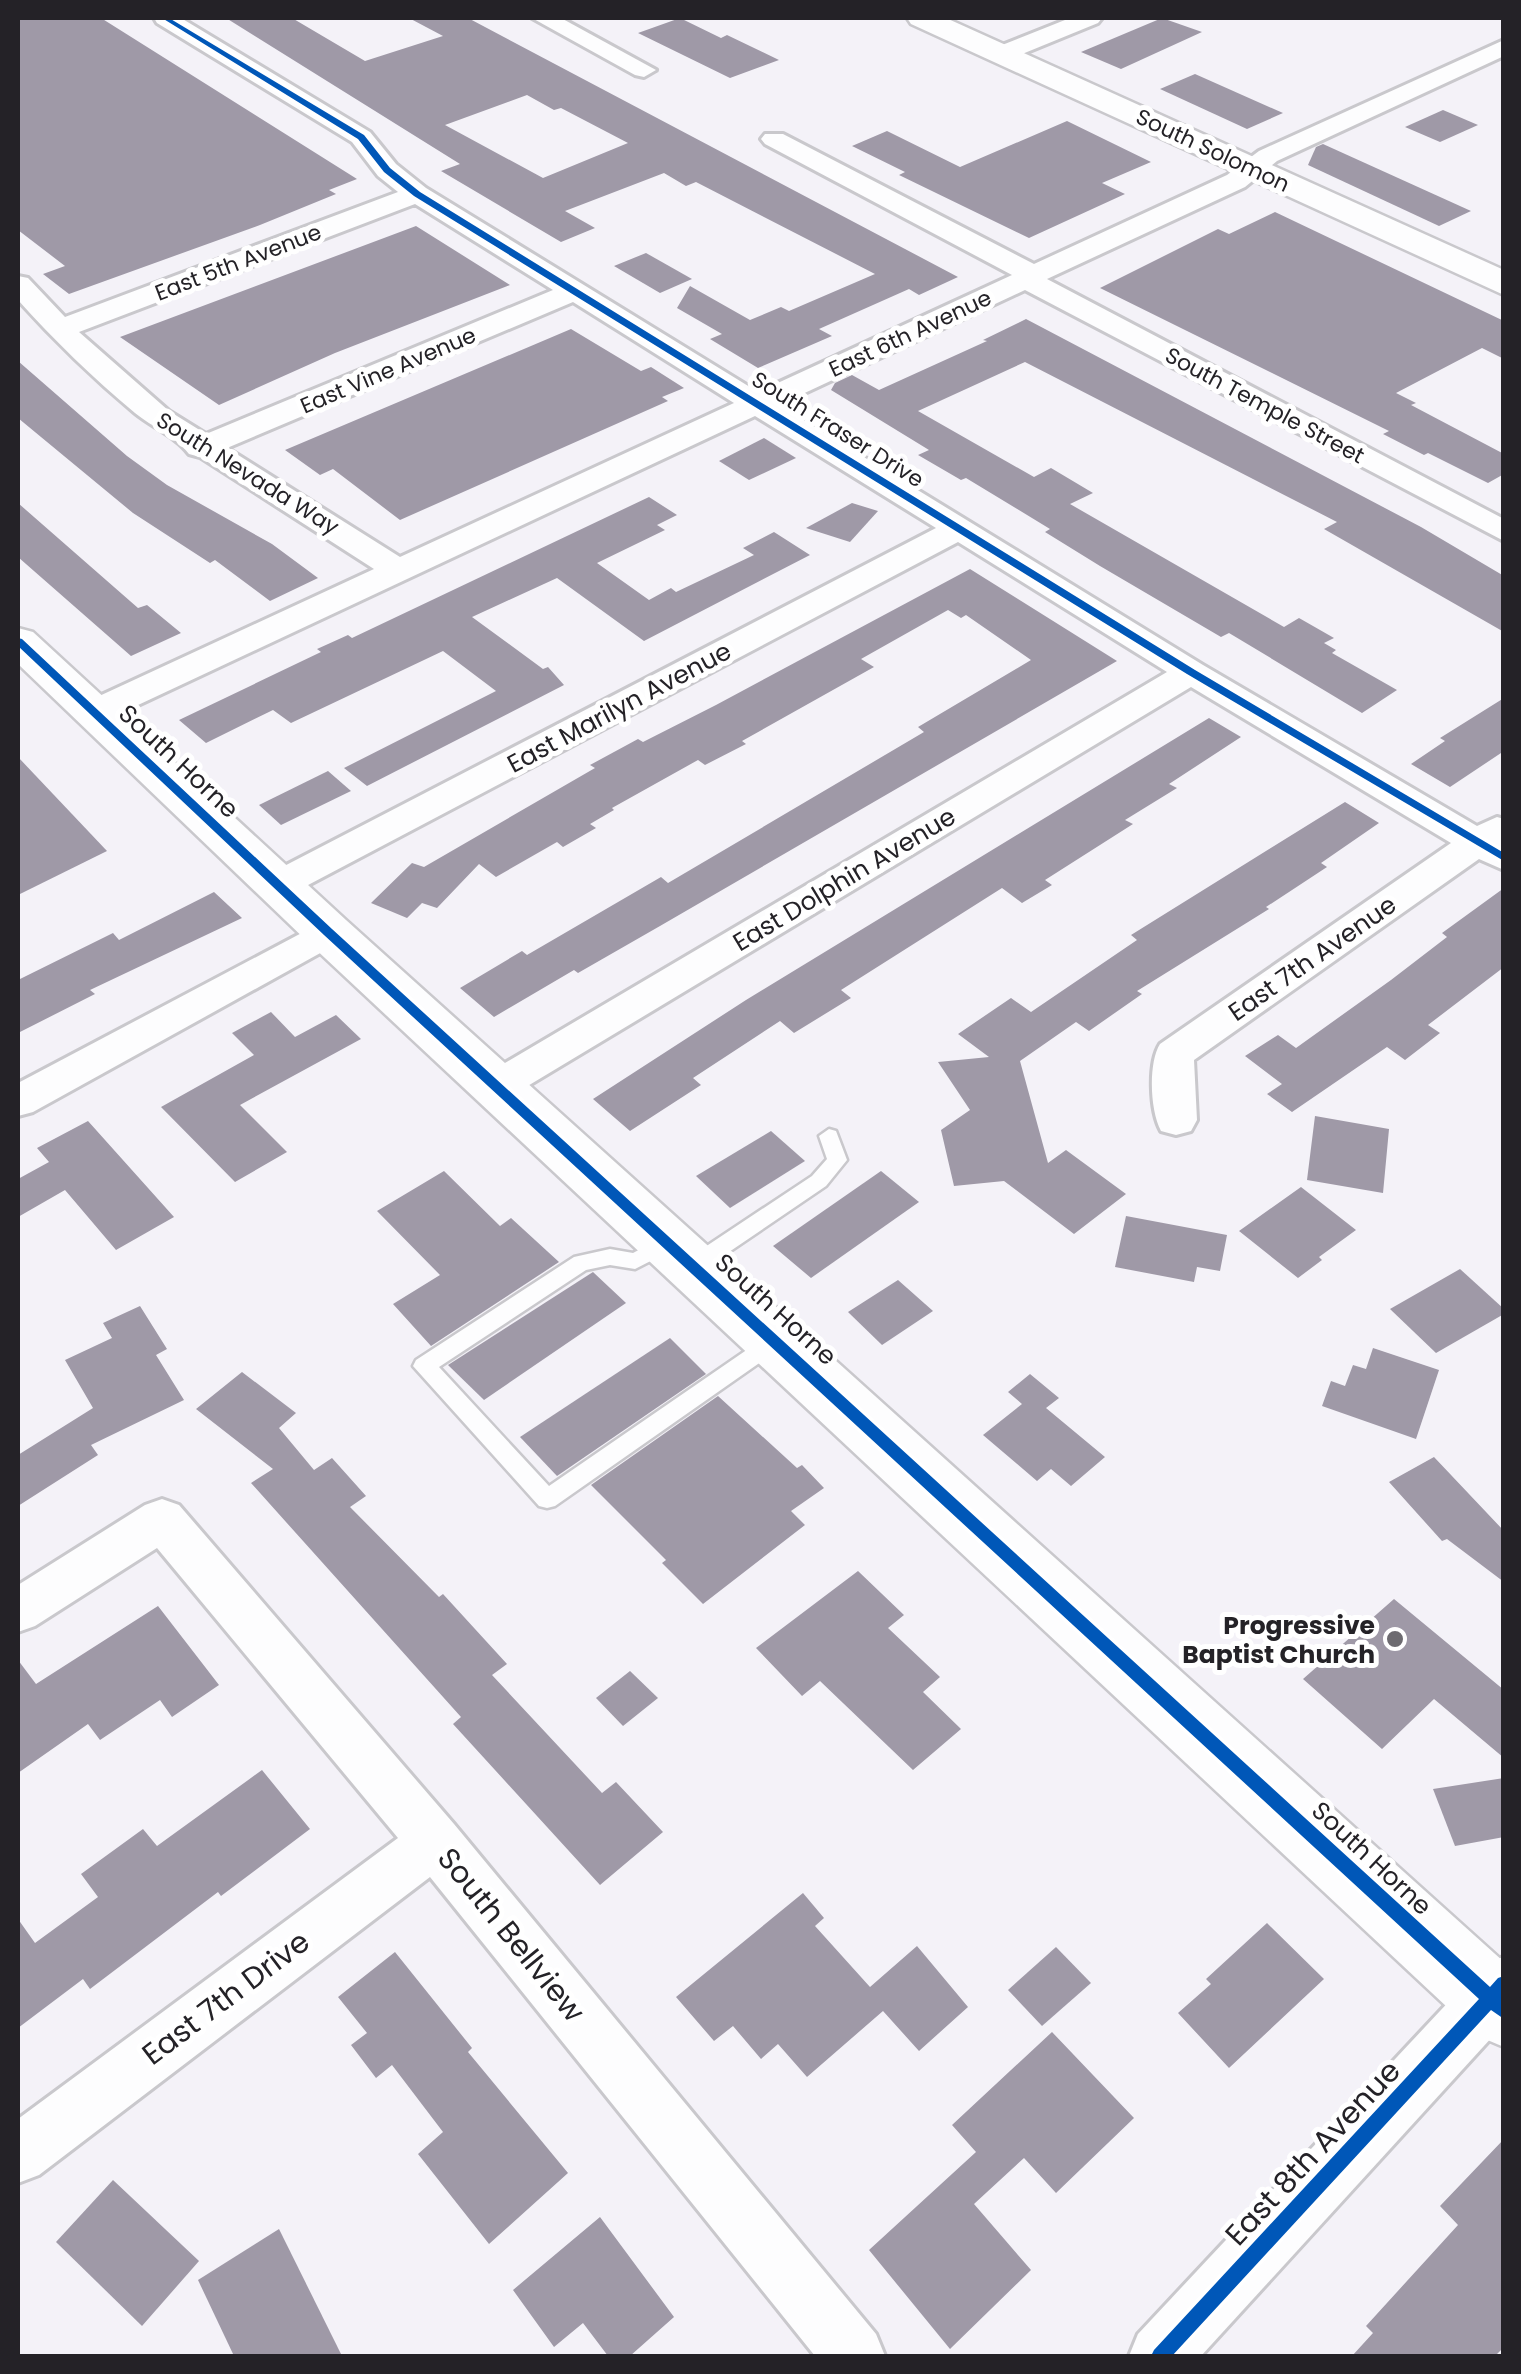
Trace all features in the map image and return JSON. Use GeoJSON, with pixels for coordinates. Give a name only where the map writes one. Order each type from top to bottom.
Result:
{"type":"FeatureCollection","features":[{"type":"Feature","properties":{"kind":"street","name":"South Fraser Drive"},"geometry":{"type":"LineString","coordinates":[[165,18],[361,137],[398,181],[417,194],[1191,672],[1495,842]]}},
{"type":"Feature","properties":{"kind":"street"},"geometry":{"type":"LineString","coordinates":[[544,18],[644,70]]}},
{"type":"Feature","properties":{"kind":"street","name":"South Solomon"},"geometry":{"type":"LineString","coordinates":[[922,18],[1504,284]]}},
{"type":"Feature","properties":{"kind":"street"},"geometry":{"type":"LineString","coordinates":[[1001,54],[1090,18]]}},
{"type":"Feature","properties":{"kind":"street","name":"East 6th Avenue"},"geometry":{"type":"LineString","coordinates":[[94,712],[1236,181],[1268,156],[1504,47]]}},
{"type":"Feature","properties":{"kind":"street","name":"South Temple Street"},"geometry":{"type":"LineString","coordinates":[[774,139],[1504,532]]}},
{"type":"Feature","properties":{"kind":"street","name":"East 5th Avenue"},"geometry":{"type":"LineString","coordinates":[[60,329],[417,194]]}},
{"type":"Feature","properties":{"kind":"street","name":"South Nevada Way"},"geometry":{"type":"LineString","coordinates":[[18,284],[120,387],[200,448],[366,546],[399,571]]}},
{"type":"Feature","properties":{"kind":"street","name":"East Vine Avenue"},"geometry":{"type":"LineString","coordinates":[[200,448],[576,292]]}},
{"type":"Feature","properties":{"kind":"street","name":"East Marilyn Avenue"},"geometry":{"type":"LineString","coordinates":[[278,885],[959,529]]}},
{"type":"Feature","properties":{"kind":"street","name":"South Horne"},"geometry":{"type":"LineString","coordinates":[[18,641],[328,932],[1499,1998]]}},
{"type":"Feature","properties":{"kind":"street","name":"East Dolphin Avenue"},"geometry":{"type":"LineString","coordinates":[[497,1086],[1191,672]]}},
{"type":"Feature","properties":{"kind":"street","name":"East 7th Avenue"},"geometry":{"type":"LineString","coordinates":[[1176,1120],[1174,1054],[1495,842]]}},
{"type":"Feature","properties":{"kind":"street"},"geometry":{"type":"LineString","coordinates":[[18,1102],[328,932]]}},
{"type":"Feature","properties":{"kind":"street","name":"South Bellview"},"geometry":{"type":"LineString","coordinates":[[18,1611],[162,1519],[434,1842],[854,2356]]}},
{"type":"Feature","properties":{"kind":"street","name":"East 7th Drive"},"geometry":{"type":"LineString","coordinates":[[18,2154],[434,1842]]}},
{"type":"Feature","properties":{"kind":"street","name":"East 8th Avenue"},"geometry":{"type":"LineString","coordinates":[[1160,2356],[1499,1998]]}},
{"type":"Feature","properties":{"kind":"lane"},"geometry":{"type":"LineString","coordinates":[[777,1340],[547,1499],[424,1366],[581,1263],[610,1258],[635,1261],[681,1253],[820,1181],[837,1160],[829,1136]]}},
{"type":"Feature","properties":{"kind":"building"},"geometry":{"type":"Polygon","coordinates":[[[18,18],[101,18],[357,179],[329,190],[336,194],[260,225],[69,294],[43,274],[65,266],[18,230],[18,18]]]}},
{"type":"Feature","properties":{"kind":"building"},"geometry":{"type":"Polygon","coordinates":[[[226,18],[292,18],[365,61],[443,36],[409,18],[468,18],[958,277],[919,295],[909,289],[819,329],[832,336],[758,368],[710,339],[722,334],[677,308],[690,286],[750,320],[781,307],[789,311],[875,274],[696,182],[686,186],[664,173],[565,211],[595,228],[561,242],[441,171],[460,164],[226,18]],[[527,95],[445,125],[543,178],[628,143],[561,108],[554,110],[527,95]]]}},
{"type":"Feature","properties":{"kind":"building"},"geometry":{"type":"Polygon","coordinates":[[[680,18],[779,60],[730,78],[638,33],[680,18]]]}},
{"type":"Feature","properties":{"kind":"building"},"geometry":{"type":"Polygon","coordinates":[[[1162,18],[1202,32],[1121,69],[1081,52],[1162,18]]]}},
{"type":"Feature","properties":{"kind":"building"},"geometry":{"type":"Polygon","coordinates":[[[1195,74],[1283,113],[1247,129],[1160,89],[1195,74]]]}},
{"type":"Feature","properties":{"kind":"building"},"geometry":{"type":"Polygon","coordinates":[[[1443,110],[1478,125],[1440,142],[1405,127],[1443,110]]]}},
{"type":"Feature","properties":{"kind":"building"},"geometry":{"type":"Polygon","coordinates":[[[1067,121],[1151,162],[1102,183],[1125,194],[1029,238],[899,175],[905,172],[852,146],[887,131],[960,167],[1067,121]]]}},
{"type":"Feature","properties":{"kind":"building"},"geometry":{"type":"Polygon","coordinates":[[[1323,144],[1471,211],[1439,226],[1308,165],[1316,147],[1323,144]]]}},
{"type":"Feature","properties":{"kind":"building"},"geometry":{"type":"Polygon","coordinates":[[[1275,212],[1504,321],[1504,359],[1482,348],[1396,393],[1416,403],[1411,405],[1504,454],[1504,474],[1488,483],[1428,453],[1424,455],[1383,434],[1389,431],[1100,288],[1218,229],[1229,234],[1275,212]]]}},
{"type":"Feature","properties":{"kind":"building"},"geometry":{"type":"Polygon","coordinates":[[[416,226],[510,285],[335,353],[219,405],[120,337],[416,226]]]}},
{"type":"Feature","properties":{"kind":"building"},"geometry":{"type":"Polygon","coordinates":[[[646,253],[692,279],[660,293],[614,266],[646,253]]]}},
{"type":"Feature","properties":{"kind":"building"},"geometry":{"type":"Polygon","coordinates":[[[1026,319],[1421,527],[1504,576],[1504,632],[1324,529],[1337,522],[1025,362],[918,411],[1034,477],[1051,468],[1093,493],[1070,504],[1284,627],[1299,618],[1334,638],[1324,643],[1336,650],[1332,653],[1397,690],[1362,713],[1229,633],[1221,637],[1100,566],[1045,532],[1050,529],[966,478],[961,480],[918,455],[929,450],[831,390],[835,383],[852,375],[879,390],[1026,319]]]}},
{"type":"Feature","properties":{"kind":"building"},"geometry":{"type":"Polygon","coordinates":[[[571,329],[641,371],[651,367],[684,388],[662,397],[668,401],[400,520],[333,469],[320,475],[285,450],[571,329]]]}},
{"type":"Feature","properties":{"kind":"building"},"geometry":{"type":"Polygon","coordinates":[[[18,361],[127,456],[167,485],[272,544],[318,578],[270,601],[215,560],[210,563],[133,513],[18,418],[18,361]]]}},
{"type":"Feature","properties":{"kind":"building"},"geometry":{"type":"Polygon","coordinates":[[[764,438],[796,458],[749,480],[719,461],[764,438]]]}},
{"type":"Feature","properties":{"kind":"building"},"geometry":{"type":"Polygon","coordinates":[[[649,497],[677,515],[657,525],[665,530],[597,563],[649,600],[671,588],[676,592],[754,555],[743,548],[774,532],[810,555],[644,641],[557,578],[472,617],[543,669],[548,667],[564,685],[367,786],[344,768],[496,691],[443,651],[291,723],[273,710],[206,743],[179,720],[321,652],[317,649],[348,635],[352,638],[649,497]]]}},
{"type":"Feature","properties":{"kind":"building"},"geometry":{"type":"Polygon","coordinates":[[[18,503],[138,608],[147,605],[181,633],[131,656],[18,557],[18,503]]]}},
{"type":"Feature","properties":{"kind":"building"},"geometry":{"type":"Polygon","coordinates":[[[852,503],[878,511],[850,542],[806,528],[852,503]]]}},
{"type":"Feature","properties":{"kind":"building"},"geometry":{"type":"Polygon","coordinates":[[[970,569],[1117,661],[578,973],[574,970],[494,1017],[460,988],[522,951],[527,955],[661,877],[668,883],[924,732],[918,727],[1031,660],[966,615],[961,618],[948,610],[861,659],[874,667],[742,741],[746,744],[705,765],[698,760],[612,808],[590,824],[596,828],[563,847],[557,842],[496,877],[479,864],[437,908],[422,903],[407,918],[371,903],[412,863],[424,867],[595,768],[590,765],[716,705],[970,569]]]}},
{"type":"Feature","properties":{"kind":"building"},"geometry":{"type":"Polygon","coordinates":[[[1504,698],[1504,751],[1450,787],[1411,764],[1445,741],[1440,738],[1504,698]]]}},
{"type":"Feature","properties":{"kind":"building"},"geometry":{"type":"Polygon","coordinates":[[[1209,718],[1241,737],[1169,784],[1177,788],[1125,820],[1133,824],[1045,880],[1052,885],[1022,903],[1002,888],[841,990],[851,998],[794,1033],[780,1021],[693,1078],[701,1085],[630,1131],[593,1099],[746,1000],[1209,718]]]}},
{"type":"Feature","properties":{"kind":"building"},"geometry":{"type":"Polygon","coordinates":[[[18,757],[107,851],[18,895],[18,757]]]}},
{"type":"Feature","properties":{"kind":"building"},"geometry":{"type":"Polygon","coordinates":[[[328,771],[351,791],[281,825],[259,805],[328,771]]]}},
{"type":"Feature","properties":{"kind":"building"},"geometry":{"type":"Polygon","coordinates":[[[1345,802],[1379,823],[1321,863],[1327,867],[1266,907],[1269,909],[1137,991],[1142,994],[1089,1031],[1076,1022],[1020,1061],[1048,1163],[1066,1150],[1126,1194],[1074,1234],[1004,1181],[954,1186],[941,1130],[970,1110],[938,1062],[989,1057],[958,1034],[1011,998],[1031,1012],[1137,940],[1131,935],[1345,802]]]}},
{"type":"Feature","properties":{"kind":"building"},"geometry":{"type":"Polygon","coordinates":[[[1504,888],[1504,967],[1428,1025],[1440,1033],[1405,1060],[1387,1047],[1292,1112],[1267,1094],[1282,1084],[1245,1056],[1278,1035],[1296,1048],[1447,937],[1442,933],[1504,888]]]}},
{"type":"Feature","properties":{"kind":"building"},"geometry":{"type":"Polygon","coordinates":[[[214,892],[242,918],[90,990],[95,994],[18,1033],[18,980],[113,933],[119,940],[214,892]]]}},
{"type":"Feature","properties":{"kind":"building"},"geometry":{"type":"Polygon","coordinates":[[[271,1012],[295,1037],[336,1015],[361,1039],[240,1105],[287,1152],[235,1182],[161,1107],[254,1055],[232,1033],[271,1012]]]}},
{"type":"Feature","properties":{"kind":"building"},"geometry":{"type":"Polygon","coordinates":[[[1315,1116],[1389,1129],[1383,1193],[1307,1180],[1315,1116]]]}},
{"type":"Feature","properties":{"kind":"building"},"geometry":{"type":"Polygon","coordinates":[[[88,1121],[174,1217],[116,1250],[65,1190],[18,1217],[18,1179],[49,1162],[37,1148],[88,1121]]]}},
{"type":"Feature","properties":{"kind":"building"},"geometry":{"type":"Polygon","coordinates":[[[771,1131],[805,1161],[730,1208],[696,1176],[771,1131]]]}},
{"type":"Feature","properties":{"kind":"building"},"geometry":{"type":"Polygon","coordinates":[[[444,1171],[500,1226],[511,1218],[559,1262],[431,1346],[393,1304],[440,1275],[377,1211],[444,1171]]]}},
{"type":"Feature","properties":{"kind":"building"},"geometry":{"type":"Polygon","coordinates":[[[881,1171],[919,1202],[811,1278],[773,1246],[881,1171]]]}},
{"type":"Feature","properties":{"kind":"building"},"geometry":{"type":"Polygon","coordinates":[[[1301,1187],[1356,1230],[1298,1278],[1239,1231],[1301,1187]]]}},
{"type":"Feature","properties":{"kind":"building"},"geometry":{"type":"Polygon","coordinates":[[[1126,1216],[1227,1235],[1220,1271],[1197,1267],[1194,1282],[1115,1267],[1126,1216]]]}},
{"type":"Feature","properties":{"kind":"building"},"geometry":{"type":"Polygon","coordinates":[[[1460,1269],[1504,1309],[1504,1314],[1436,1353],[1390,1309],[1460,1269]]]}},
{"type":"Feature","properties":{"kind":"building"},"geometry":{"type":"Polygon","coordinates":[[[593,1272],[626,1303],[484,1400],[448,1365],[593,1272]]]}},
{"type":"Feature","properties":{"kind":"building"},"geometry":{"type":"Polygon","coordinates":[[[898,1280],[933,1311],[882,1345],[848,1312],[898,1280]]]}},
{"type":"Feature","properties":{"kind":"building"},"geometry":{"type":"Polygon","coordinates":[[[140,1306],[167,1349],[156,1355],[184,1400],[91,1445],[98,1455],[18,1506],[18,1455],[93,1408],[65,1360],[112,1338],[103,1323],[140,1306]]]}},
{"type":"Feature","properties":{"kind":"building"},"geometry":{"type":"Polygon","coordinates":[[[670,1338],[706,1374],[557,1476],[520,1437],[670,1338]]]}},
{"type":"Feature","properties":{"kind":"building"},"geometry":{"type":"Polygon","coordinates":[[[1373,1348],[1439,1370],[1416,1439],[1322,1406],[1331,1381],[1345,1386],[1353,1365],[1366,1369],[1373,1348]]]}},
{"type":"Feature","properties":{"kind":"building"},"geometry":{"type":"Polygon","coordinates":[[[242,1372],[296,1413],[279,1428],[314,1470],[332,1458],[366,1496],[350,1507],[439,1597],[443,1594],[507,1664],[492,1675],[602,1793],[616,1782],[663,1832],[600,1885],[453,1724],[461,1717],[251,1483],[273,1469],[196,1409],[242,1372]]]}},
{"type":"Feature","properties":{"kind":"building"},"geometry":{"type":"Polygon","coordinates":[[[1030,1374],[1059,1398],[1046,1408],[1105,1457],[1071,1486],[1051,1469],[1037,1481],[983,1435],[1022,1404],[1008,1392],[1030,1374]]]}},
{"type":"Feature","properties":{"kind":"building"},"geometry":{"type":"Polygon","coordinates":[[[718,1396],[824,1488],[791,1511],[805,1525],[703,1604],[662,1563],[666,1560],[591,1485],[718,1396]]]}},
{"type":"Feature","properties":{"kind":"building"},"geometry":{"type":"Polygon","coordinates":[[[1434,1457],[1504,1531],[1504,1582],[1447,1539],[1442,1541],[1389,1482],[1434,1457]]]}},
{"type":"Feature","properties":{"kind":"building"},"geometry":{"type":"Polygon","coordinates":[[[858,1571],[904,1615],[888,1628],[940,1677],[923,1692],[961,1729],[913,1770],[820,1681],[802,1696],[756,1648],[858,1571]]]}},
{"type":"Feature","properties":{"kind":"building","name":"Progressive Baptist Church"},"geometry":{"type":"Polygon","coordinates":[[[1394,1599],[1504,1690],[1504,1758],[1434,1699],[1382,1749],[1303,1679],[1394,1599]]]}},
{"type":"Feature","properties":{"kind":"building"},"geometry":{"type":"Polygon","coordinates":[[[158,1606],[219,1685],[172,1717],[160,1700],[100,1740],[88,1724],[18,1773],[18,1660],[36,1684],[158,1606]]]}},
{"type":"Feature","properties":{"kind":"building"},"geometry":{"type":"Polygon","coordinates":[[[630,1671],[658,1698],[623,1726],[596,1698],[630,1671]]]}},
{"type":"Feature","properties":{"kind":"building"},"geometry":{"type":"Polygon","coordinates":[[[262,1770],[310,1829],[221,1896],[218,1892],[90,1989],[83,1979],[18,2028],[18,1919],[35,1943],[98,1897],[81,1874],[143,1829],[157,1846],[262,1770]]]}},
{"type":"Feature","properties":{"kind":"building"},"geometry":{"type":"Polygon","coordinates":[[[1504,1778],[1504,1837],[1455,1846],[1433,1789],[1504,1778]]]}},
{"type":"Feature","properties":{"kind":"building"},"geometry":{"type":"Polygon","coordinates":[[[803,1893],[824,1918],[815,1926],[870,1987],[917,1946],[968,2007],[919,2051],[883,2011],[807,2077],[778,2044],[761,2059],[733,2026],[714,2041],[676,1997],[803,1893]]]}},
{"type":"Feature","properties":{"kind":"building"},"geometry":{"type":"Polygon","coordinates":[[[1267,1923],[1324,1979],[1229,2068],[1178,2013],[1211,1984],[1206,1979],[1267,1923]]]}},
{"type":"Feature","properties":{"kind":"building"},"geometry":{"type":"Polygon","coordinates":[[[1056,1947],[1091,1983],[1042,2026],[1008,1990],[1056,1947]]]}},
{"type":"Feature","properties":{"kind":"building"},"geometry":{"type":"Polygon","coordinates":[[[395,1952],[472,2048],[468,2052],[568,2173],[489,2244],[418,2154],[443,2132],[392,2065],[376,2078],[351,2045],[367,2033],[338,1997],[395,1952]]]}},
{"type":"Feature","properties":{"kind":"building"},"geometry":{"type":"Polygon","coordinates":[[[1052,2032],[1134,2118],[1056,2193],[1024,2158],[974,2204],[1031,2270],[950,2349],[869,2250],[976,2152],[952,2125],[1052,2032]]]}},
{"type":"Feature","properties":{"kind":"building"},"geometry":{"type":"Polygon","coordinates":[[[1504,2139],[1504,2347],[1495,2356],[1352,2356],[1373,2333],[1366,2326],[1458,2225],[1440,2206],[1504,2139]]]}},
{"type":"Feature","properties":{"kind":"building"},"geometry":{"type":"Polygon","coordinates":[[[113,2180],[199,2261],[142,2326],[56,2242],[113,2180]]]}},
{"type":"Feature","properties":{"kind":"building"},"geometry":{"type":"Polygon","coordinates":[[[600,2217],[674,2317],[630,2356],[608,2356],[583,2323],[554,2347],[513,2290],[600,2217]]]}},
{"type":"Feature","properties":{"kind":"building"},"geometry":{"type":"Polygon","coordinates":[[[279,2229],[342,2356],[234,2356],[198,2280],[279,2229]]]}},
{"type":"Feature","properties":{"kind":"cycle path"},"geometry":{"type":"LineString","coordinates":[[165,18],[361,137],[387,170],[417,194],[1191,672],[1504,858]]}},
{"type":"Feature","properties":{"kind":"cycle path"},"geometry":{"type":"LineString","coordinates":[[18,641],[328,932],[1504,2011]]}},
{"type":"Feature","properties":{"kind":"cycle path"},"geometry":{"type":"LineString","coordinates":[[1160,2356],[1504,1984]]}},
{"type":"Feature","properties":{"kind":"place","name":"Progressive Baptist Church"},"geometry":{"type":"Point","coordinates":[1395,1639]}}]}
